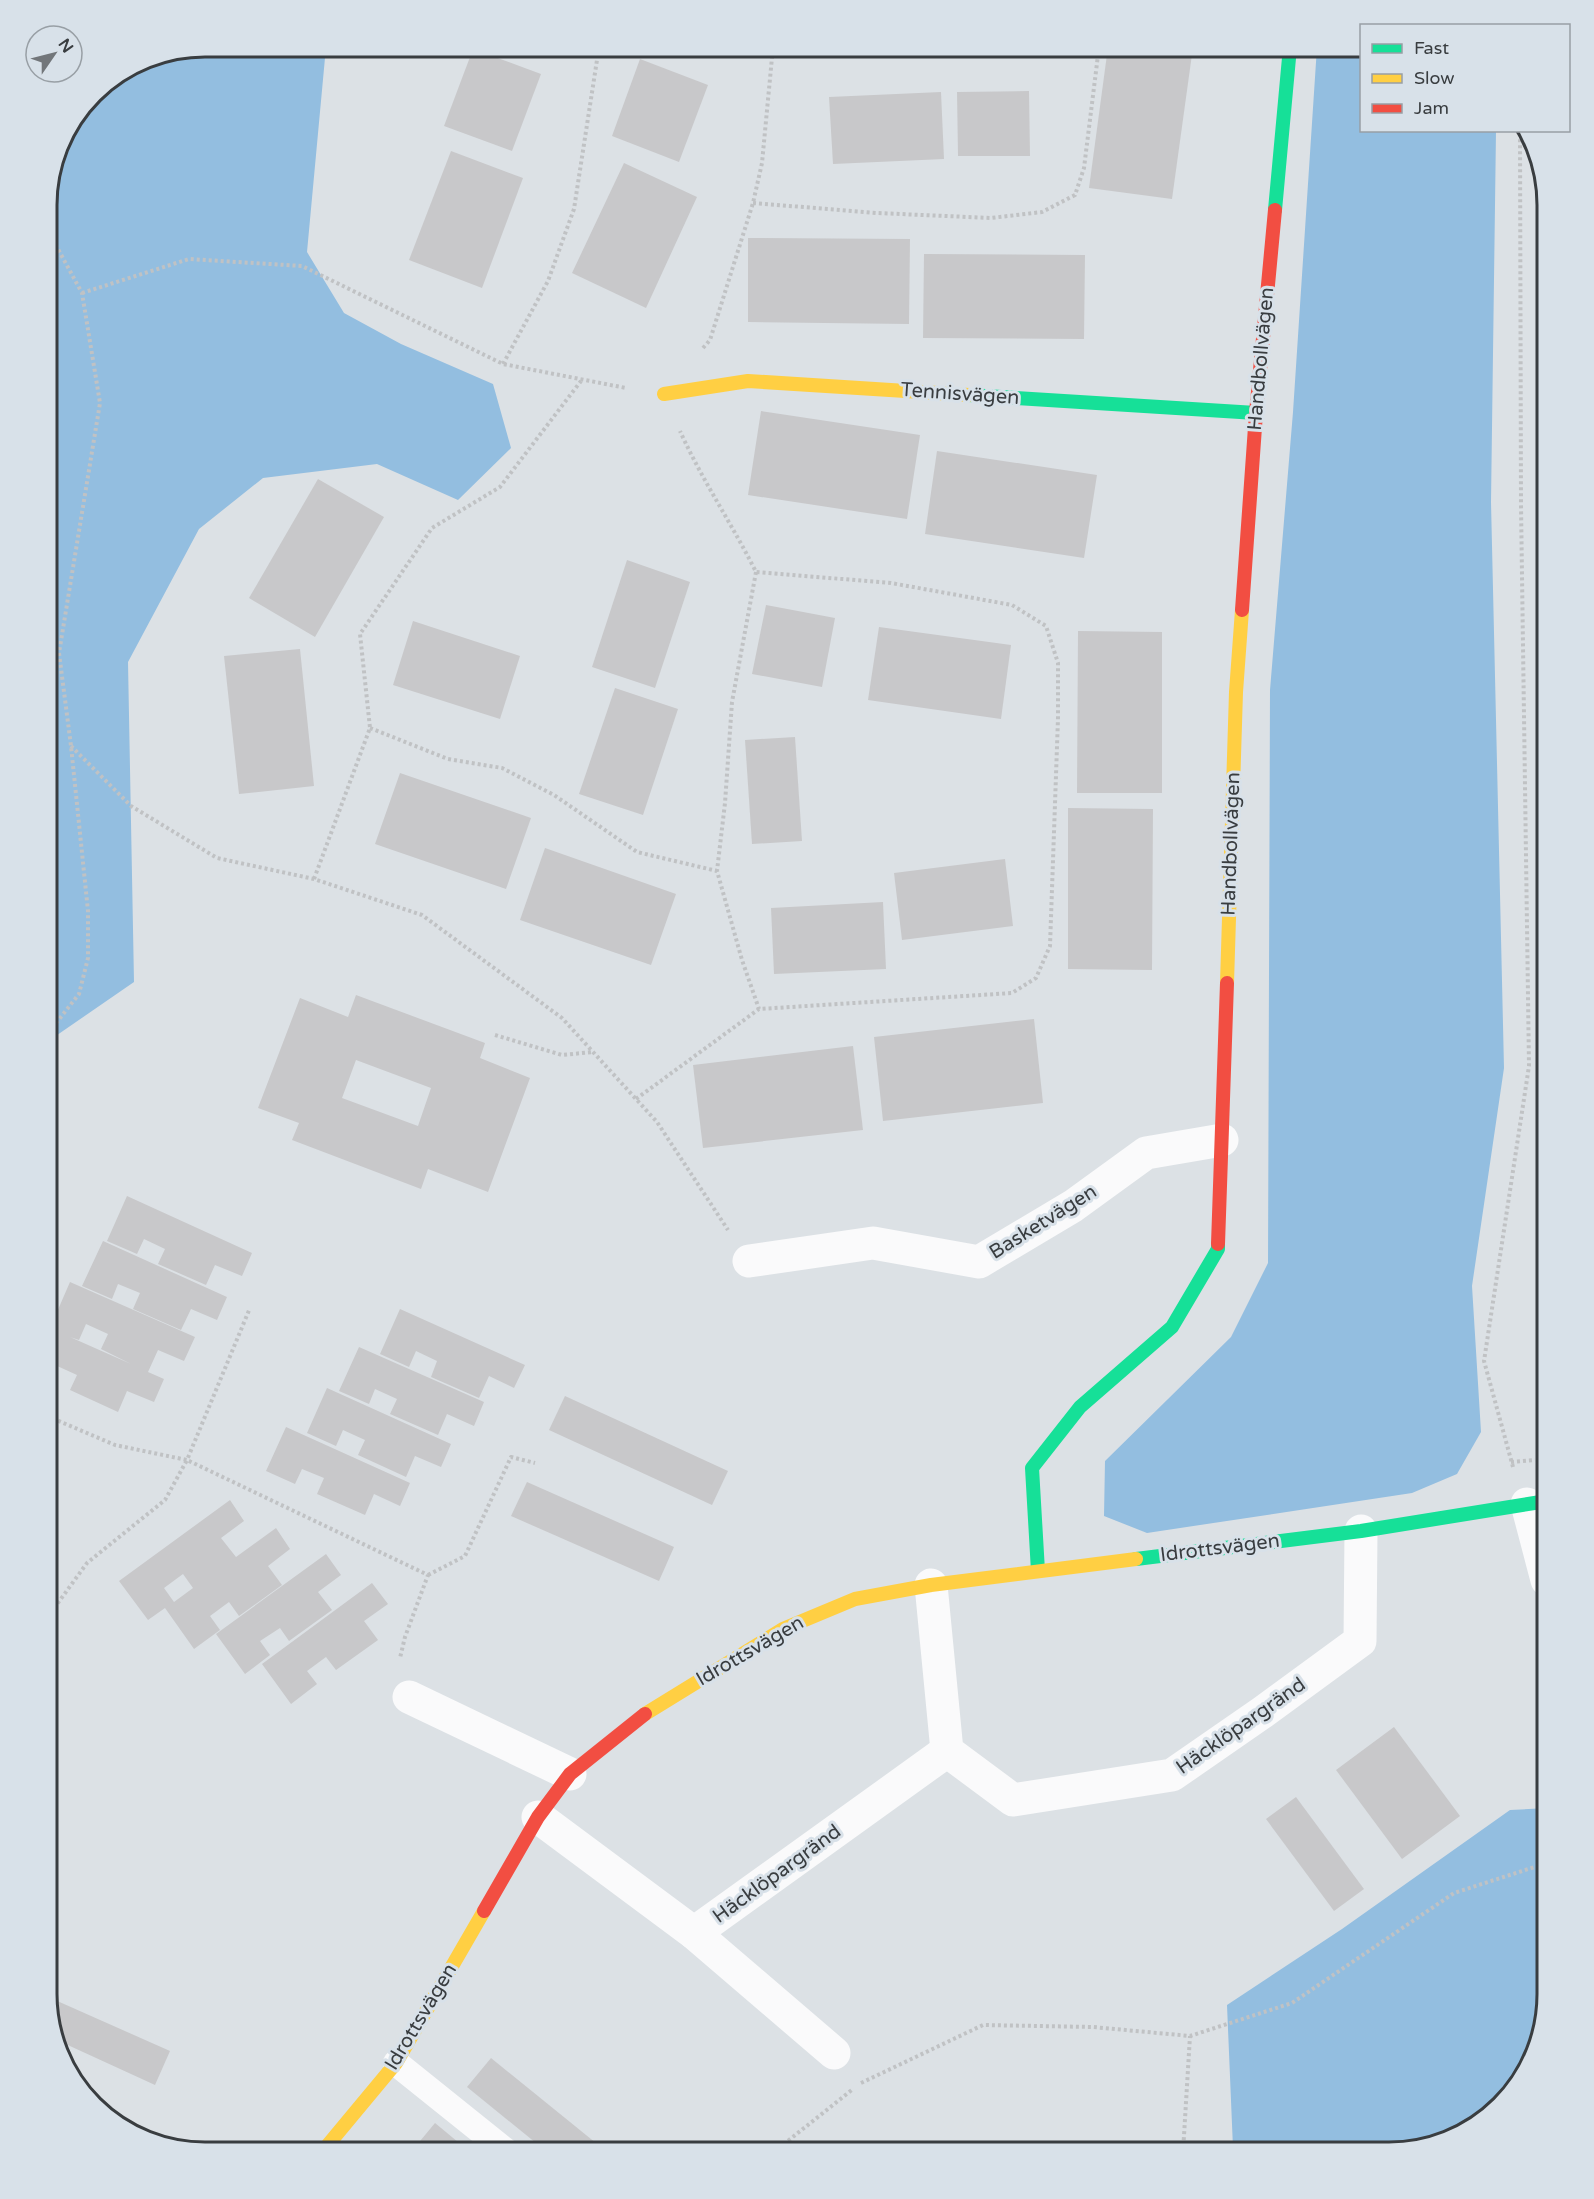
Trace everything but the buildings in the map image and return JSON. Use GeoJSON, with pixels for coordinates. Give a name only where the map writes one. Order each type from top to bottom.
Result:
{"type":"FeatureCollection","features":[{"type":"Feature","properties":{"kind":"street","name":"Handbollvägen"},"geometry":{"type":"LineString","coordinates":[[1038,1571],[1032,1468],[1080,1407],[1172,1327],[1218,1249],[1236,692],[1256,413],[1289,57]]}},
{"type":"Feature","properties":{"kind":"street","name":"Tennisvägen"},"geometry":{"type":"LineString","coordinates":[[664,394],[748,381],[1256,413]]}},
{"type":"Feature","properties":{"kind":"street","name":"Basketvägen"},"geometry":{"type":"LineString","coordinates":[[749,1261],[873,1243],[979,1262],[1073,1206],[1146,1153],[1222,1140]]}},
{"type":"Feature","properties":{"kind":"street","name":"Idrottsvägen"},"geometry":{"type":"LineString","coordinates":[[330,2142],[396,2063],[538,1817],[570,1774],[651,1709],[783,1629],[855,1599],[931,1585],[1361,1531],[1537,1502]]}},
{"type":"Feature","properties":{"kind":"street","name":"Häcklöpargränd"},"geometry":{"type":"LineString","coordinates":[[694,1933],[947,1751],[1013,1800],[1172,1775],[1360,1641],[1361,1531]]}},
{"type":"Feature","properties":{"kind":"street"},"geometry":{"type":"LineString","coordinates":[[931,1585],[947,1751]]}},
{"type":"Feature","properties":{"kind":"street"},"geometry":{"type":"LineString","coordinates":[[410,1697],[570,1774]]}},
{"type":"Feature","properties":{"kind":"street","name":"Häcklöpargränd"},"geometry":{"type":"LineString","coordinates":[[538,1817],[694,1933],[834,2053]]}},
{"type":"Feature","properties":{"kind":"lane"},"geometry":{"type":"LineString","coordinates":[[396,2063],[495,2142]]}},
{"type":"Feature","properties":{"kind":"path"},"geometry":{"type":"LineString","coordinates":[[503,364],[548,281],[574,209],[597,57]]}},
{"type":"Feature","properties":{"kind":"path"},"geometry":{"type":"LineString","coordinates":[[703,349],[711,340],[753,203],[762,163],[772,57]]}},
{"type":"Feature","properties":{"kind":"path"},"geometry":{"type":"LineString","coordinates":[[753,203],[877,213],[991,218],[1042,212],[1075,195],[1084,168],[1098,57]]}},
{"type":"Feature","properties":{"kind":"path"},"geometry":{"type":"LineString","coordinates":[[1520,137],[1521,505],[1529,1066],[1484,1361],[1511,1462],[1537,1502]]}},
{"type":"Feature","properties":{"kind":"path"},"geometry":{"type":"LineString","coordinates":[[57,247],[82,293],[100,403],[59,653],[88,911],[88,958],[79,994],[57,1022]]}},
{"type":"Feature","properties":{"kind":"path"},"geometry":{"type":"LineString","coordinates":[[82,293],[189,259],[302,266],[503,364],[581,381],[664,394],[695,466],[744,548],[756,573],[732,702],[725,803],[717,871],[742,960],[759,1009]]}},
{"type":"Feature","properties":{"kind":"path"},"geometry":{"type":"LineString","coordinates":[[314,879],[370,728],[360,634],[432,528],[500,487],[581,381]]}},
{"type":"Feature","properties":{"kind":"path"},"geometry":{"type":"LineString","coordinates":[[636,1100],[759,1009],[1011,993],[1036,978],[1050,946],[1058,663],[1046,626],[1012,605],[891,583],[756,573]]}},
{"type":"Feature","properties":{"kind":"path"},"geometry":{"type":"LineString","coordinates":[[370,728],[448,759],[502,768],[554,795],[637,852],[717,871]]}},
{"type":"Feature","properties":{"kind":"path"},"geometry":{"type":"LineString","coordinates":[[71,746],[131,806],[217,858],[314,879],[422,915],[562,1018],[657,1122],[749,1261]]}},
{"type":"Feature","properties":{"kind":"path"},"geometry":{"type":"LineString","coordinates":[[495,1035],[562,1055],[593,1052]]}},
{"type":"Feature","properties":{"kind":"path"},"geometry":{"type":"LineString","coordinates":[[57,1604],[87,1563],[165,1500],[187,1460],[250,1308]]}},
{"type":"Feature","properties":{"kind":"path"},"geometry":{"type":"LineString","coordinates":[[57,1420],[115,1445],[187,1460],[428,1575]]}},
{"type":"Feature","properties":{"kind":"path"},"geometry":{"type":"LineString","coordinates":[[410,1697],[397,1674],[405,1637],[428,1575],[465,1556],[511,1457],[535,1463]]}},
{"type":"Feature","properties":{"kind":"path"},"geometry":{"type":"LineString","coordinates":[[1511,1462],[1537,1460]]}},
{"type":"Feature","properties":{"kind":"path"},"geometry":{"type":"LineString","coordinates":[[787,2142],[862,2082],[983,2025],[1093,2027],[1190,2036],[1292,2003],[1454,1893],[1537,1867]]}},
{"type":"Feature","properties":{"kind":"path"},"geometry":{"type":"LineString","coordinates":[[1184,2142],[1190,2036]]}},
{"type":"Feature","properties":{"kind":"shaded area"},"geometry":{"type":"Polygon","coordinates":[[[195,57],[325,57],[307,252],[344,313],[401,344],[493,384],[511,448],[458,500],[377,464],[263,478],[199,529],[128,662],[134,982],[57,1035],[58,186],[68,148],[88,115],[107,94],[148,68],[195,57]]]}},
{"type":"Feature","properties":{"kind":"shaded area"},"geometry":{"type":"Polygon","coordinates":[[[1316,57],[1360,57],[1360,132],[1496,132],[1491,502],[1504,1068],[1472,1286],[1481,1432],[1457,1474],[1412,1493],[1147,1533],[1104,1516],[1105,1461],[1231,1337],[1268,1263],[1270,690],[1293,412],[1316,57]]]}},
{"type":"Feature","properties":{"kind":"shaded area"},"geometry":{"type":"Polygon","coordinates":[[[1537,1809],[1536,2013],[1526,2051],[1517,2068],[1494,2099],[1463,2122],[1446,2131],[1408,2141],[1233,2142],[1227,2005],[1342,1929],[1510,1810],[1537,1809]]]}},
{"type":"Feature","properties":{"kind":"traffic: fast"},"geometry":{"type":"LineString","coordinates":[[1275,210],[1289,57]]}},
{"type":"Feature","properties":{"kind":"traffic: fast"},"geometry":{"type":"LineString","coordinates":[[969,395],[1256,413]]}},
{"type":"Feature","properties":{"kind":"traffic: fast"},"geometry":{"type":"LineString","coordinates":[[1038,1571],[1032,1468],[1080,1407],[1172,1327],[1218,1249],[1218,1244]]}},
{"type":"Feature","properties":{"kind":"traffic: fast"},"geometry":{"type":"LineString","coordinates":[[1136,1559],[1361,1531],[1537,1503]]}},
{"type":"Feature","properties":{"kind":"traffic: slow"},"geometry":{"type":"LineString","coordinates":[[664,394],[748,381],[969,395]]}},
{"type":"Feature","properties":{"kind":"traffic: slow"},"geometry":{"type":"LineString","coordinates":[[1227,983],[1236,692],[1242,610]]}},
{"type":"Feature","properties":{"kind":"traffic: slow"},"geometry":{"type":"LineString","coordinates":[[645,1714],[783,1629],[855,1599],[931,1585],[1136,1559]]}},
{"type":"Feature","properties":{"kind":"traffic: slow"},"geometry":{"type":"LineString","coordinates":[[330,2142],[396,2063],[484,1911]]}},
{"type":"Feature","properties":{"kind":"traffic: jam"},"geometry":{"type":"LineString","coordinates":[[1242,610],[1256,413],[1275,210]]}},
{"type":"Feature","properties":{"kind":"traffic: jam"},"geometry":{"type":"LineString","coordinates":[[1218,1244],[1227,983]]}},
{"type":"Feature","properties":{"kind":"traffic: jam"},"geometry":{"type":"LineString","coordinates":[[484,1911],[538,1817],[570,1774],[645,1714]]}}]}
